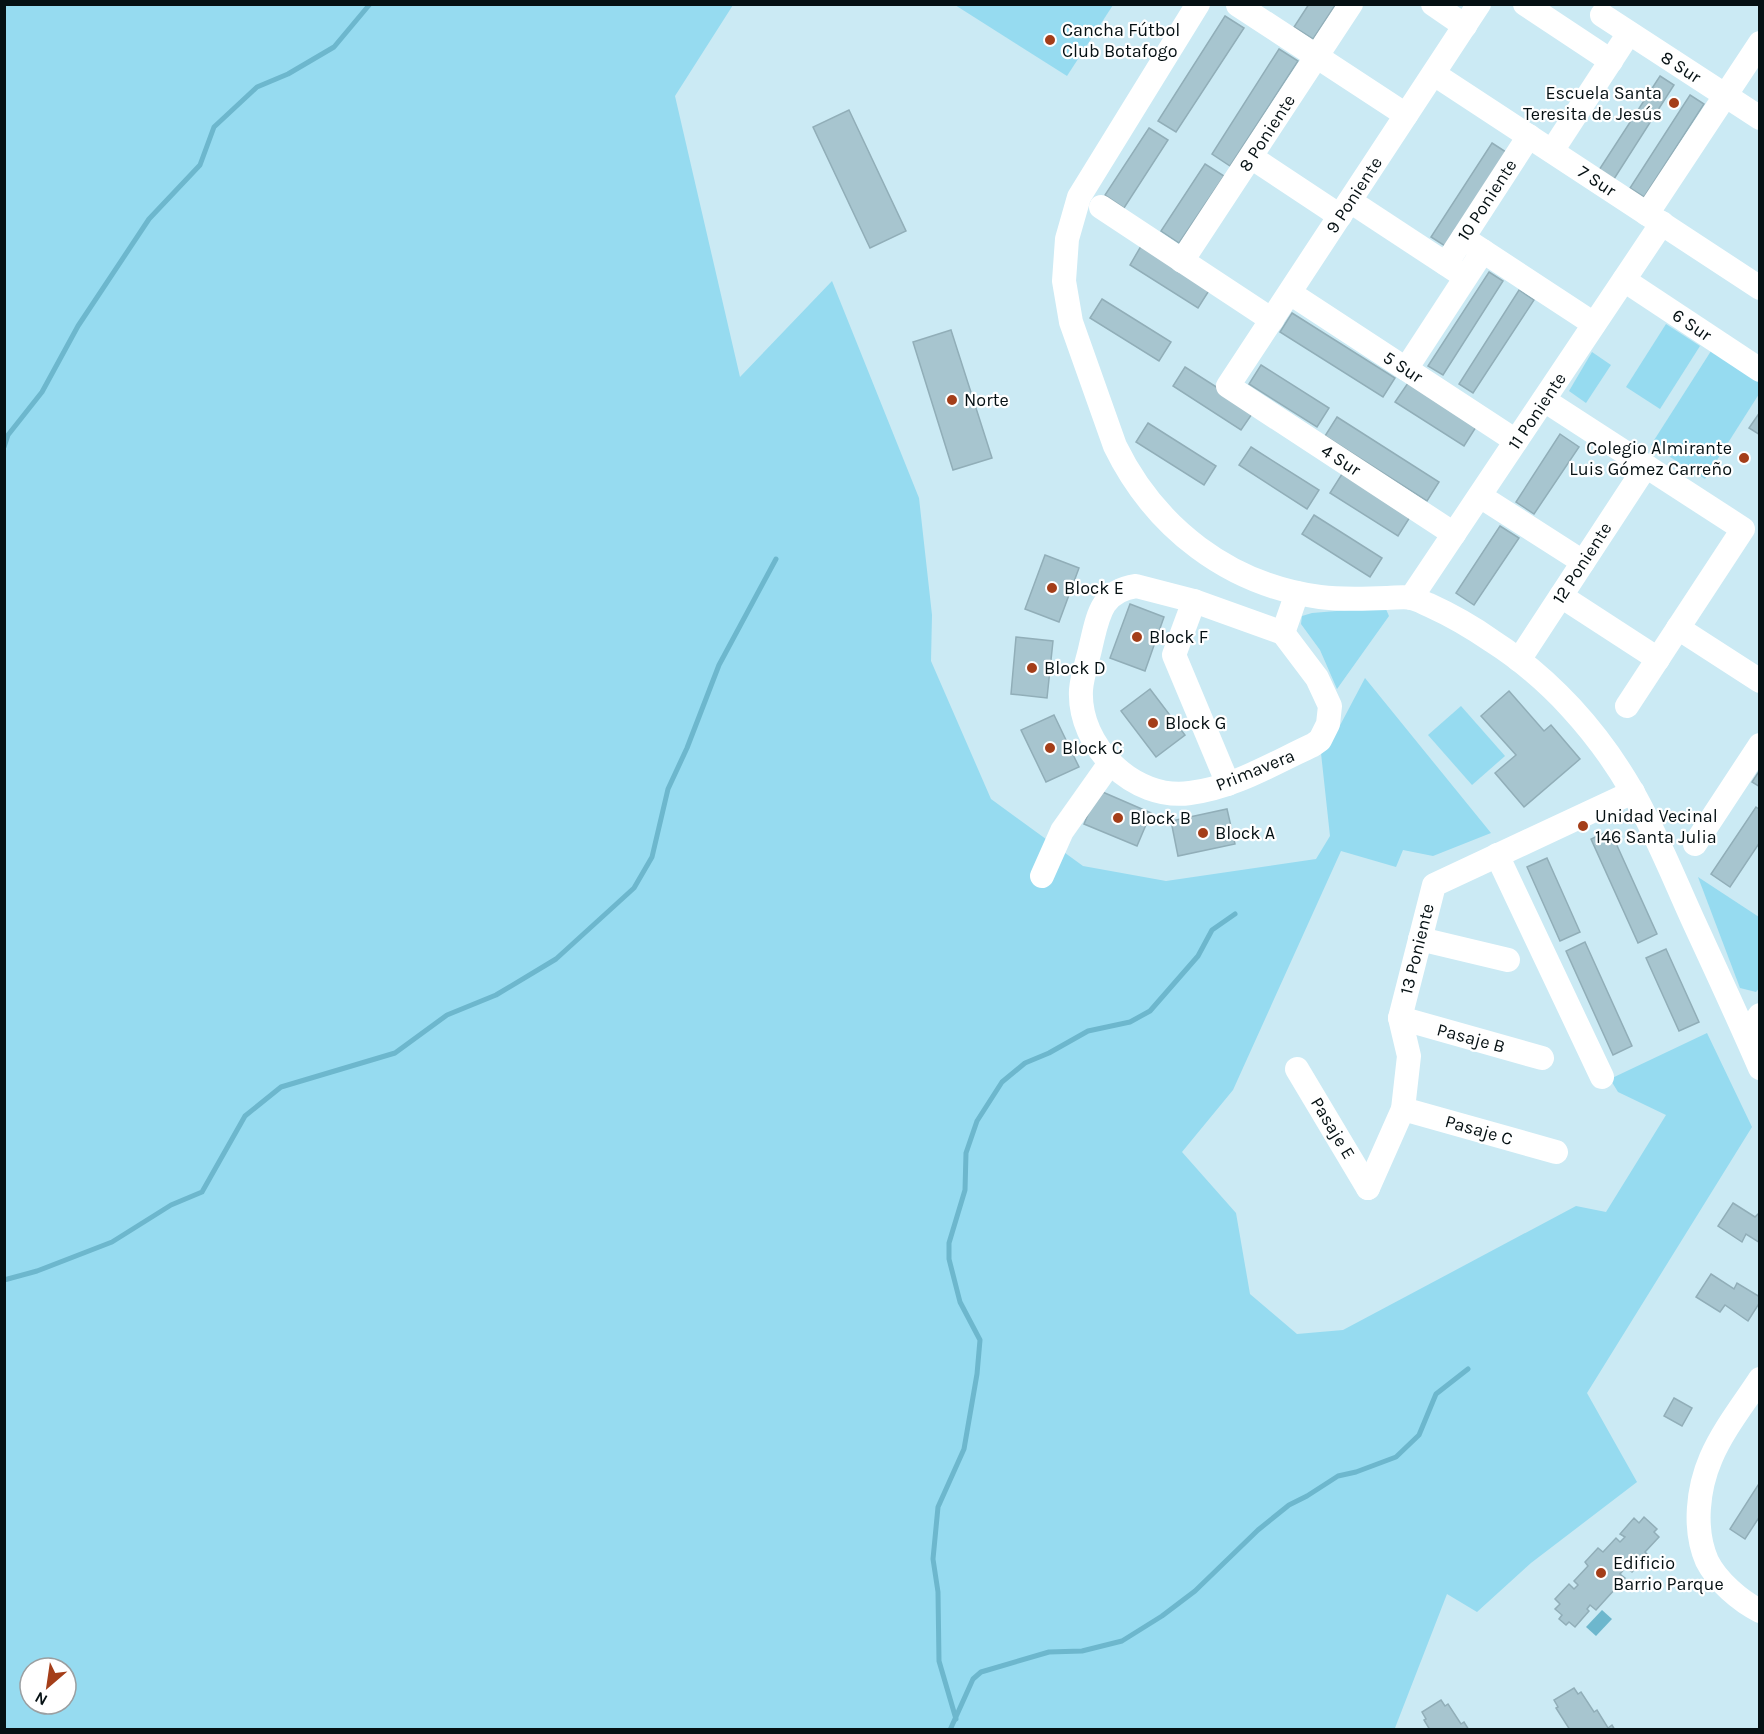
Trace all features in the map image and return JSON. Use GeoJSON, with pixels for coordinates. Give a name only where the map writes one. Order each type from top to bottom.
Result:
{"type":"FeatureCollection","features":[{"type":"Feature","properties":{"kind":"street"},"geometry":{"type":"LineString","coordinates":[[1198,4],[1079,197],[1067,239],[1064,281],[1071,322],[1115,446],[1146,498],[1169,524],[1202,552],[1247,577],[1296,593],[1344,599],[1411,598],[1468,625],[1542,679],[1581,719],[1602,745],[1633,792],[1754,1026],[1760,1068]]}},
{"type":"Feature","properties":{"kind":"street","name":"8 Poniente"},"geometry":{"type":"LineString","coordinates":[[1182,261],[1351,4]]}},
{"type":"Feature","properties":{"kind":"street"},"geometry":{"type":"LineString","coordinates":[[1433,4],[1465,26]]}},
{"type":"Feature","properties":{"kind":"street","name":"9 Poniente"},"geometry":{"type":"LineString","coordinates":[[1228,386],[1479,4]]}},
{"type":"Feature","properties":{"kind":"street"},"geometry":{"type":"LineString","coordinates":[[1525,4],[1611,61]]}},
{"type":"Feature","properties":{"kind":"street"},"geometry":{"type":"LineString","coordinates":[[1238,5],[1406,115]]}},
{"type":"Feature","properties":{"kind":"street"},"geometry":{"type":"LineString","coordinates":[[1584,43],[1606,10]]}},
{"type":"Feature","properties":{"kind":"street","name":"8 Sur"},"geometry":{"type":"LineString","coordinates":[[1606,10],[1629,33],[1760,118]]}},
{"type":"Feature","properties":{"kind":"street"},"geometry":{"type":"LineString","coordinates":[[1551,151],[1629,33]]}},
{"type":"Feature","properties":{"kind":"street","name":"11 Poniente"},"geometry":{"type":"LineString","coordinates":[[1411,598],[1624,280],[1654,219],[1725,96],[1760,43]]}},
{"type":"Feature","properties":{"kind":"street","name":"7 Sur"},"geometry":{"type":"LineString","coordinates":[[1434,74],[1654,219],[1757,282]]}},
{"type":"Feature","properties":{"kind":"street","name":"10 Poniente"},"geometry":{"type":"LineString","coordinates":[[1446,264],[1529,136]]}},
{"type":"Feature","properties":{"kind":"street"},"geometry":{"type":"LineString","coordinates":[[1251,157],[1466,277]]}},
{"type":"Feature","properties":{"kind":"street"},"geometry":{"type":"LineString","coordinates":[[1101,207],[1272,320]]}},
{"type":"Feature","properties":{"kind":"street"},"geometry":{"type":"LineString","coordinates":[[1462,238],[1594,324]]}},
{"type":"Feature","properties":{"kind":"street","name":"10 Poniente"},"geometry":{"type":"LineString","coordinates":[[1406,369],[1483,251]]}},
{"type":"Feature","properties":{"kind":"street","name":"6 Sur"},"geometry":{"type":"LineString","coordinates":[[1624,280],[1760,370]]}},
{"type":"Feature","properties":{"kind":"street","name":"5 Sur"},"geometry":{"type":"LineString","coordinates":[[1290,293],[1516,441]]}},
{"type":"Feature","properties":{"kind":"street","name":"4 Sur"},"geometry":{"type":"LineString","coordinates":[[1228,386],[1454,534]]}},
{"type":"Feature","properties":{"kind":"street"},"geometry":{"type":"LineString","coordinates":[[1544,400],[1743,529],[1627,706]]}},
{"type":"Feature","properties":{"kind":"street","name":"12 Poniente"},"geometry":{"type":"LineString","coordinates":[[1519,660],[1646,466]]}},
{"type":"Feature","properties":{"kind":"street"},"geometry":{"type":"LineString","coordinates":[[1480,496],[1583,562]]}},
{"type":"Feature","properties":{"kind":"street","name":"Primavera"},"geometry":{"type":"LineString","coordinates":[[1136,586],[1194,601],[1283,633],[1317,678],[1330,706],[1328,724],[1320,740],[1313,745],[1227,784],[1190,794],[1161,791],[1133,780],[1110,763],[1091,735],[1082,705],[1081,689],[1101,608],[1112,595],[1136,586]]}},
{"type":"Feature","properties":{"kind":"street"},"geometry":{"type":"LineString","coordinates":[[1283,633],[1296,593]]}},
{"type":"Feature","properties":{"kind":"street"},"geometry":{"type":"LineString","coordinates":[[1561,596],[1658,659]]}},
{"type":"Feature","properties":{"kind":"street"},"geometry":{"type":"LineString","coordinates":[[1194,601],[1174,655],[1227,784]]}},
{"type":"Feature","properties":{"kind":"street"},"geometry":{"type":"LineString","coordinates":[[1678,628],[1760,681]]}},
{"type":"Feature","properties":{"kind":"street"},"geometry":{"type":"LineString","coordinates":[[1695,844],[1760,745]]}},
{"type":"Feature","properties":{"kind":"street"},"geometry":{"type":"LineString","coordinates":[[1042,876],[1062,831],[1110,763]]}},
{"type":"Feature","properties":{"kind":"street","name":"13 Poniente"},"geometry":{"type":"LineString","coordinates":[[1368,1188],[1403,1109],[1408,1056],[1400,1018],[1434,885],[1633,792]]}},
{"type":"Feature","properties":{"kind":"street"},"geometry":{"type":"LineString","coordinates":[[1497,855],[1602,1077]]}},
{"type":"Feature","properties":{"kind":"street"},"geometry":{"type":"LineString","coordinates":[[1420,939],[1508,960]]}},
{"type":"Feature","properties":{"kind":"street","name":"Pasaje B"},"geometry":{"type":"LineString","coordinates":[[1400,1018],[1542,1058]]}},
{"type":"Feature","properties":{"kind":"street","name":"Pasaje E"},"geometry":{"type":"LineString","coordinates":[[1297,1069],[1368,1188]]}},
{"type":"Feature","properties":{"kind":"street","name":"Pasaje C"},"geometry":{"type":"LineString","coordinates":[[1403,1109],[1556,1152]]}},
{"type":"Feature","properties":{"kind":"street"},"geometry":{"type":"LineString","coordinates":[[1760,1379],[1712,1456],[1702,1482],[1699,1512],[1700,1528],[1708,1562],[1737,1596],[1760,1611]]}},
{"type":"Feature","properties":{"kind":"shaded area"},"geometry":{"type":"Polygon","coordinates":[[[5,5],[733,5],[675,96],[740,377],[832,281],[919,498],[932,615],[931,661],[991,799],[1083,866],[1166,881],[1316,859],[1330,836],[1321,753],[1336,733],[1365,678],[1491,833],[1433,856],[1403,850],[1396,867],[1341,851],[1233,1090],[1182,1152],[1236,1213],[1250,1294],[1297,1334],[1343,1330],[1576,1206],[1606,1212],[1666,1115],[1618,1092],[1610,1079],[1707,1033],[1752,1127],[1587,1393],[1637,1482],[1531,1563],[1477,1612],[1447,1594],[1396,1729],[5,1730],[5,5]]]}},
{"type":"Feature","properties":{"kind":"shaded area","name":"Cancha Fútbol Club Botafogo"},"geometry":{"type":"Polygon","coordinates":[[[955,5],[1113,5],[1067,76],[955,5]]]}},
{"type":"Feature","properties":{"kind":"shaded area"},"geometry":{"type":"Polygon","coordinates":[[[1666,324],[1700,346],[1660,409],[1626,387],[1666,324]]]}},
{"type":"Feature","properties":{"kind":"shaded area"},"geometry":{"type":"Polygon","coordinates":[[[1711,351],[1759,381],[1759,394],[1705,479],[1651,445],[1711,351]]]}},
{"type":"Feature","properties":{"kind":"shaded area"},"geometry":{"type":"Polygon","coordinates":[[[1592,352],[1611,365],[1586,403],[1569,391],[1592,352]]]}},
{"type":"Feature","properties":{"kind":"shaded area"},"geometry":{"type":"Polygon","coordinates":[[[1385,607],[1389,616],[1337,689],[1320,650],[1301,624],[1302,616],[1312,613],[1385,607]]]}},
{"type":"Feature","properties":{"kind":"shaded area"},"geometry":{"type":"Polygon","coordinates":[[[1461,706],[1505,756],[1472,785],[1428,735],[1461,706]]]}},
{"type":"Feature","properties":{"kind":"shaded area"},"geometry":{"type":"Polygon","coordinates":[[[1698,877],[1759,917],[1760,987],[1756,992],[1740,988],[1698,877]]]}},
{"type":"Feature","properties":{"kind":"shaded area"},"geometry":{"type":"Polygon","coordinates":[[[1602,1610],[1612,1619],[1596,1636],[1586,1627],[1602,1610]]]}},
{"type":"Feature","properties":{"kind":"building"},"geometry":{"type":"Polygon","coordinates":[[[1309,4],[1336,4],[1313,39],[1294,27],[1309,4]]]}},
{"type":"Feature","properties":{"kind":"building"},"geometry":{"type":"Polygon","coordinates":[[[1225,16],[1244,28],[1176,132],[1158,121],[1225,16]]]}},
{"type":"Feature","properties":{"kind":"building"},"geometry":{"type":"Polygon","coordinates":[[[1279,49],[1298,61],[1230,166],[1212,154],[1279,49]]]}},
{"type":"Feature","properties":{"kind":"building"},"geometry":{"type":"Polygon","coordinates":[[[1660,76],[1674,85],[1614,179],[1599,170],[1660,76]]]}},
{"type":"Feature","properties":{"kind":"building"},"geometry":{"type":"Polygon","coordinates":[[[1690,95],[1704,104],[1644,197],[1630,188],[1690,95]]]}},
{"type":"Feature","properties":{"kind":"building"},"geometry":{"type":"Polygon","coordinates":[[[849,110],[906,231],[870,248],[813,127],[849,110]]]}},
{"type":"Feature","properties":{"kind":"building"},"geometry":{"type":"Polygon","coordinates":[[[1149,128],[1168,140],[1124,208],[1105,195],[1149,128]]]}},
{"type":"Feature","properties":{"kind":"building"},"geometry":{"type":"Polygon","coordinates":[[[1492,143],[1506,152],[1445,246],[1431,237],[1492,143]]]}},
{"type":"Feature","properties":{"kind":"building"},"geometry":{"type":"Polygon","coordinates":[[[1205,164],[1224,176],[1179,243],[1161,231],[1205,164]]]}},
{"type":"Feature","properties":{"kind":"building"},"geometry":{"type":"Polygon","coordinates":[[[1141,246],[1210,289],[1198,308],[1130,265],[1141,246]]]}},
{"type":"Feature","properties":{"kind":"building"},"geometry":{"type":"Polygon","coordinates":[[[1489,272],[1503,281],[1443,375],[1428,366],[1489,272]]]}},
{"type":"Feature","properties":{"kind":"building"},"geometry":{"type":"Polygon","coordinates":[[[1519,290],[1534,300],[1473,393],[1459,384],[1519,290]]]}},
{"type":"Feature","properties":{"kind":"building"},"geometry":{"type":"Polygon","coordinates":[[[1102,299],[1171,342],[1159,361],[1090,318],[1102,299]]]}},
{"type":"Feature","properties":{"kind":"building"},"geometry":{"type":"Polygon","coordinates":[[[1292,313],[1395,378],[1383,397],[1280,332],[1292,313]]]}},
{"type":"Feature","properties":{"kind":"building","name":"Norte"},"geometry":{"type":"Polygon","coordinates":[[[951,330],[992,458],[953,470],[913,342],[951,330]]]}},
{"type":"Feature","properties":{"kind":"building"},"geometry":{"type":"Polygon","coordinates":[[[1261,365],[1329,408],[1317,427],[1249,384],[1261,365]]]}},
{"type":"Feature","properties":{"kind":"building"},"geometry":{"type":"Polygon","coordinates":[[[1185,367],[1254,411],[1241,430],[1173,386],[1185,367]]]}},
{"type":"Feature","properties":{"kind":"building"},"geometry":{"type":"Polygon","coordinates":[[[1408,383],[1476,427],[1464,446],[1395,402],[1408,383]]]}},
{"type":"Feature","properties":{"kind":"building"},"geometry":{"type":"Polygon","coordinates":[[[1760,412],[1760,435],[1749,428],[1760,412]]]}},
{"type":"Feature","properties":{"kind":"building"},"geometry":{"type":"Polygon","coordinates":[[[1337,417],[1439,482],[1427,501],[1325,436],[1337,417]]]}},
{"type":"Feature","properties":{"kind":"building"},"geometry":{"type":"Polygon","coordinates":[[[1148,423],[1216,466],[1204,485],[1136,442],[1148,423]]]}},
{"type":"Feature","properties":{"kind":"building"},"geometry":{"type":"Polygon","coordinates":[[[1560,434],[1579,447],[1534,514],[1516,502],[1560,434]]]}},
{"type":"Feature","properties":{"kind":"building"},"geometry":{"type":"Polygon","coordinates":[[[1251,447],[1319,490],[1307,509],[1239,465],[1251,447]]]}},
{"type":"Feature","properties":{"kind":"building"},"geometry":{"type":"Polygon","coordinates":[[[1342,474],[1410,517],[1398,536],[1330,493],[1342,474]]]}},
{"type":"Feature","properties":{"kind":"building"},"geometry":{"type":"Polygon","coordinates":[[[1314,515],[1382,558],[1370,577],[1302,534],[1314,515]]]}},
{"type":"Feature","properties":{"kind":"building"},"geometry":{"type":"Polygon","coordinates":[[[1500,526],[1519,538],[1474,605],[1456,593],[1500,526]]]}},
{"type":"Feature","properties":{"kind":"building","name":"Block E"},"geometry":{"type":"Polygon","coordinates":[[[1045,555],[1079,568],[1059,622],[1025,609],[1045,555]]]}},
{"type":"Feature","properties":{"kind":"building","name":"Block F"},"geometry":{"type":"Polygon","coordinates":[[[1130,604],[1164,617],[1145,671],[1110,658],[1130,604]]]}},
{"type":"Feature","properties":{"kind":"building","name":"Block D"},"geometry":{"type":"Polygon","coordinates":[[[1016,637],[1053,641],[1047,698],[1011,694],[1016,637]]]}},
{"type":"Feature","properties":{"kind":"building","name":"Block G"},"geometry":{"type":"Polygon","coordinates":[[[1150,689],[1185,735],[1156,757],[1121,711],[1150,689]]]}},
{"type":"Feature","properties":{"kind":"building"},"geometry":{"type":"Polygon","coordinates":[[[1509,691],[1544,731],[1551,725],[1580,759],[1524,807],[1495,773],[1516,755],[1481,716],[1509,691]]]}},
{"type":"Feature","properties":{"kind":"building","name":"Block C"},"geometry":{"type":"Polygon","coordinates":[[[1054,715],[1079,767],[1046,782],[1021,730],[1054,715]]]}},
{"type":"Feature","properties":{"kind":"building"},"geometry":{"type":"Polygon","coordinates":[[[1760,770],[1760,787],[1752,782],[1760,770]]]}},
{"type":"Feature","properties":{"kind":"building","name":"Block B"},"geometry":{"type":"Polygon","coordinates":[[[1098,790],[1151,813],[1137,846],[1084,824],[1098,790]]]}},
{"type":"Feature","properties":{"kind":"building"},"geometry":{"type":"Polygon","coordinates":[[[1756,807],[1760,810],[1760,842],[1730,887],[1711,874],[1756,807]]]}},
{"type":"Feature","properties":{"kind":"building","name":"Block A"},"geometry":{"type":"Polygon","coordinates":[[[1227,809],[1235,844],[1178,856],[1171,821],[1227,809]]]}},
{"type":"Feature","properties":{"kind":"building"},"geometry":{"type":"Polygon","coordinates":[[[1610,830],[1657,934],[1638,943],[1591,839],[1610,830]]]}},
{"type":"Feature","properties":{"kind":"building"},"geometry":{"type":"Polygon","coordinates":[[[1547,858],[1580,932],[1560,941],[1527,867],[1547,858]]]}},
{"type":"Feature","properties":{"kind":"building"},"geometry":{"type":"Polygon","coordinates":[[[1585,942],[1632,1046],[1613,1055],[1566,951],[1585,942]]]}},
{"type":"Feature","properties":{"kind":"building"},"geometry":{"type":"Polygon","coordinates":[[[1666,949],[1699,1022],[1679,1031],[1646,958],[1666,949]]]}},
{"type":"Feature","properties":{"kind":"building"},"geometry":{"type":"Polygon","coordinates":[[[1733,1203],[1755,1217],[1760,1212],[1760,1243],[1746,1234],[1742,1242],[1718,1226],[1733,1203]]]}},
{"type":"Feature","properties":{"kind":"building"},"geometry":{"type":"Polygon","coordinates":[[[1711,1274],[1734,1289],[1737,1283],[1760,1297],[1760,1302],[1748,1321],[1725,1305],[1720,1312],[1696,1297],[1711,1274]]]}},
{"type":"Feature","properties":{"kind":"building"},"geometry":{"type":"Polygon","coordinates":[[[1674,1398],[1692,1408],[1682,1426],[1664,1416],[1674,1398]]]}},
{"type":"Feature","properties":{"kind":"building"},"geometry":{"type":"Polygon","coordinates":[[[1760,1482],[1760,1516],[1745,1539],[1730,1529],[1760,1482]]]}},
{"type":"Feature","properties":{"kind":"building","name":"Edificio Barrio Parque"},"geometry":{"type":"Polygon","coordinates":[[[1644,1517],[1657,1529],[1654,1532],[1659,1537],[1645,1552],[1648,1555],[1632,1572],[1626,1567],[1620,1574],[1625,1578],[1596,1610],[1590,1605],[1587,1609],[1589,1611],[1575,1627],[1569,1622],[1566,1625],[1559,1619],[1562,1615],[1555,1609],[1560,1604],[1555,1599],[1569,1584],[1574,1589],[1578,1585],[1574,1581],[1588,1566],[1585,1562],[1598,1548],[1603,1552],[1616,1538],[1620,1542],[1625,1537],[1620,1534],[1634,1518],[1639,1523],[1644,1517]]]}},
{"type":"Feature","properties":{"kind":"building"},"geometry":{"type":"Polygon","coordinates":[[[1574,1688],[1578,1694],[1581,1692],[1594,1712],[1597,1710],[1608,1728],[1612,1725],[1615,1730],[1570,1730],[1556,1708],[1558,1707],[1554,1700],[1574,1688]]]}},
{"type":"Feature","properties":{"kind":"building"},"geometry":{"type":"Polygon","coordinates":[[[1441,1700],[1445,1706],[1448,1704],[1461,1724],[1464,1722],[1469,1730],[1430,1730],[1422,1712],[1441,1700]]]}},
{"type":"Feature","properties":{"kind":"waterway"},"geometry":{"type":"LineString","coordinates":[[4,447],[8,435],[42,392],[78,326],[149,219],[200,165],[214,127],[257,87],[288,74],[334,47],[370,4]]}},
{"type":"Feature","properties":{"kind":"waterway"},"geometry":{"type":"LineString","coordinates":[[4,1280],[37,1271],[112,1242],[171,1205],[202,1192],[245,1116],[281,1087],[395,1053],[447,1015],[496,995],[556,959],[634,888],[652,857],[668,789],[687,748],[719,665],[776,559]]}},
{"type":"Feature","properties":{"kind":"waterway"},"geometry":{"type":"LineString","coordinates":[[956,1719],[939,1661],[938,1592],[933,1559],[938,1507],[964,1449],[977,1374],[980,1340],[960,1302],[949,1259],[949,1243],[965,1190],[966,1153],[977,1121],[1002,1082],[1025,1063],[1049,1053],[1088,1031],[1130,1022],[1150,1011],[1198,956],[1212,930],[1235,914]]}},
{"type":"Feature","properties":{"kind":"waterway"},"geometry":{"type":"LineString","coordinates":[[950,1730],[973,1679],[981,1672],[1049,1652],[1082,1651],[1122,1641],[1162,1616],[1195,1591],[1258,1530],[1289,1505],[1338,1476],[1356,1472],[1396,1457],[1419,1435],[1436,1394],[1468,1369]]}},
{"type":"Feature","properties":{"kind":"place","name":"Cancha Fútbol Club Botafogo"},"geometry":{"type":"Point","coordinates":[1050,40]}},
{"type":"Feature","properties":{"kind":"place","name":"Escuela Santa Teresita de Jesús"},"geometry":{"type":"Point","coordinates":[1674,103]}},
{"type":"Feature","properties":{"kind":"place","name":"Norte"},"geometry":{"type":"Point","coordinates":[952,400]}},
{"type":"Feature","properties":{"kind":"place","name":"Colegio Almirante Luis Gómez Carreño"},"geometry":{"type":"Point","coordinates":[1744,458]}},
{"type":"Feature","properties":{"kind":"place","name":"Block E"},"geometry":{"type":"Point","coordinates":[1052,588]}},
{"type":"Feature","properties":{"kind":"place","name":"Block F"},"geometry":{"type":"Point","coordinates":[1137,637]}},
{"type":"Feature","properties":{"kind":"place","name":"Block D"},"geometry":{"type":"Point","coordinates":[1032,668]}},
{"type":"Feature","properties":{"kind":"place","name":"Block G"},"geometry":{"type":"Point","coordinates":[1153,723]}},
{"type":"Feature","properties":{"kind":"place","name":"Block C"},"geometry":{"type":"Point","coordinates":[1050,748]}},
{"type":"Feature","properties":{"kind":"place","name":"Block B"},"geometry":{"type":"Point","coordinates":[1118,818]}},
{"type":"Feature","properties":{"kind":"place","name":"Unidad Vecinal 146 Santa Julia"},"geometry":{"type":"Point","coordinates":[1583,826]}},
{"type":"Feature","properties":{"kind":"place","name":"Block A"},"geometry":{"type":"Point","coordinates":[1203,833]}},
{"type":"Feature","properties":{"kind":"place","name":"Edificio Barrio Parque"},"geometry":{"type":"Point","coordinates":[1601,1573]}}]}
